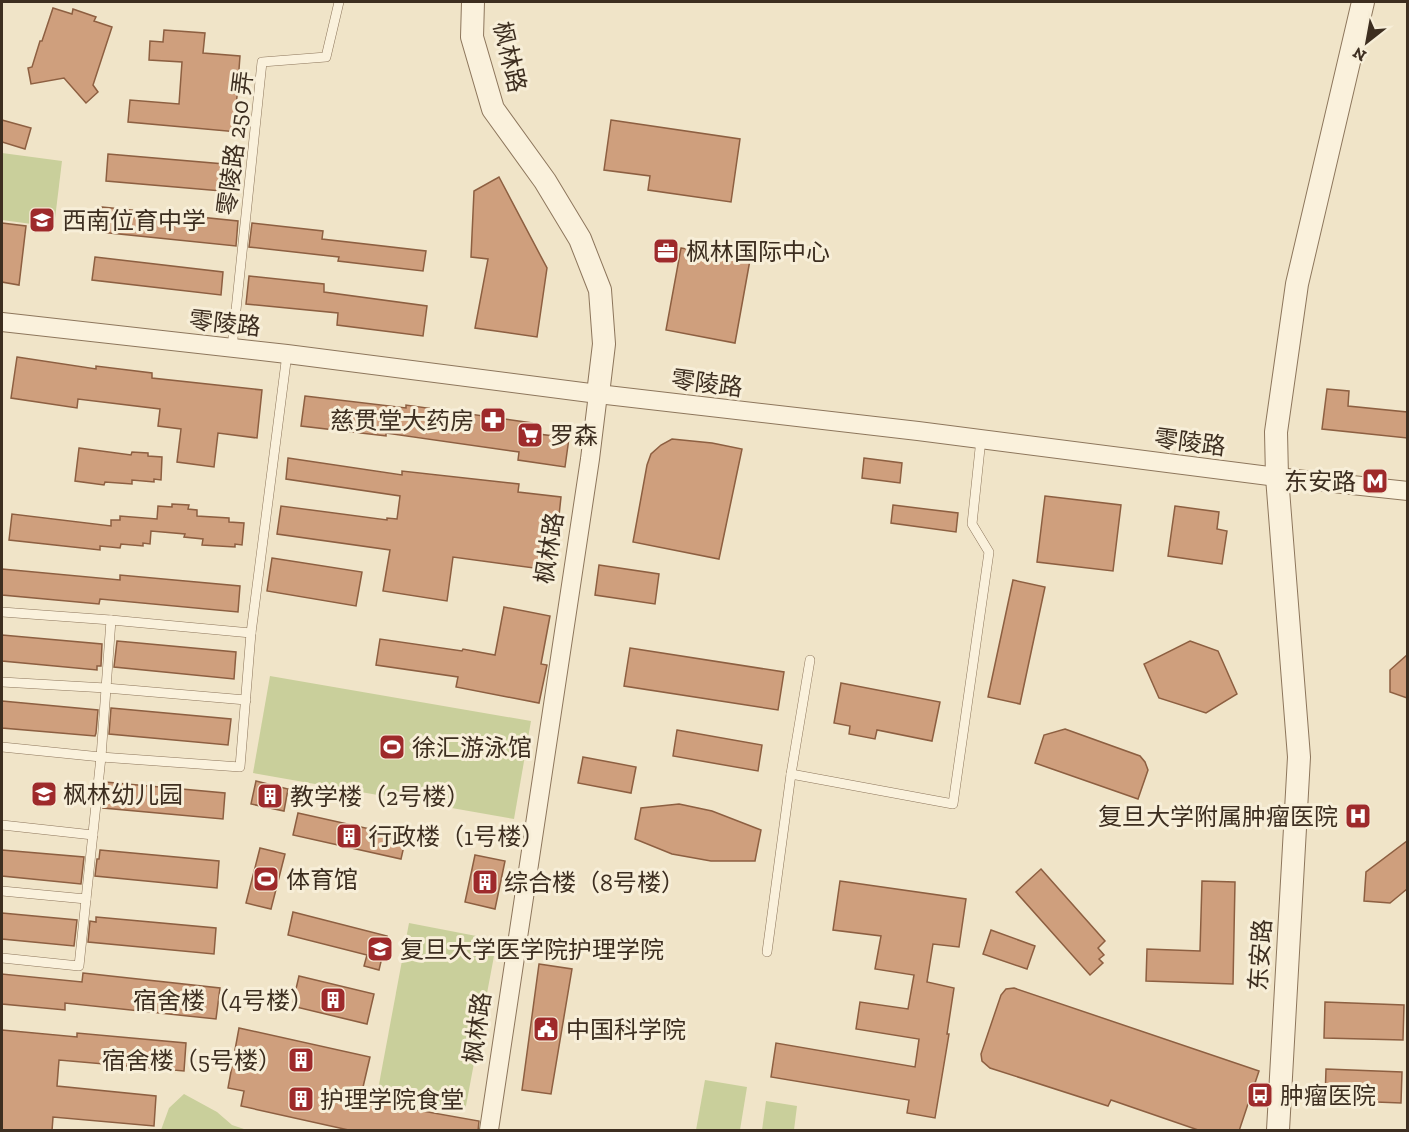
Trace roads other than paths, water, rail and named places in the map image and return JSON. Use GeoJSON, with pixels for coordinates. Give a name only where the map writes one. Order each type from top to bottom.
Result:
{"type":"FeatureCollection","features":[{"type":"Feature","properties":{"kind":"street","name":"枫林路"},"geometry":{"type":"LineString","coordinates":[[473,2],[472,38],[493,109],[545,181],[580,239],[600,290],[604,344],[590,459],[489,1131]]}},
{"type":"Feature","properties":{"kind":"street","name":"东安路"},"geometry":{"type":"LineString","coordinates":[[1278,1131],[1299,757],[1277,477],[1276,432],[1296,284],[1363,2]]}},
{"type":"Feature","properties":{"kind":"street","name":"零陵路"},"geometry":{"type":"LineString","coordinates":[[2,322],[286,354],[1277,477],[1407,491]]}},
{"type":"Feature","properties":{"kind":"lane","name":"零陵路 250 弄"},"geometry":{"type":"LineString","coordinates":[[232,348],[262,62],[326,57],[339,2]]}},
{"type":"Feature","properties":{"kind":"lane"},"geometry":{"type":"LineString","coordinates":[[2,747],[240,767],[252,633],[286,354]]}},
{"type":"Feature","properties":{"kind":"lane"},"geometry":{"type":"LineString","coordinates":[[790,774],[953,804],[989,552],[972,524],[981,439]]}},
{"type":"Feature","properties":{"kind":"lane"},"geometry":{"type":"LineString","coordinates":[[2,612],[252,633]]}},
{"type":"Feature","properties":{"kind":"lane"},"geometry":{"type":"LineString","coordinates":[[2,958],[79,966],[101,757],[111,620]]}},
{"type":"Feature","properties":{"kind":"lane"},"geometry":{"type":"LineString","coordinates":[[767,952],[790,774],[810,660]]}},
{"type":"Feature","properties":{"kind":"lane"},"geometry":{"type":"LineString","coordinates":[[2,682],[246,700]]}},
{"type":"Feature","properties":{"kind":"lane"},"geometry":{"type":"LineString","coordinates":[[2,825],[93,835]]}},
{"type":"Feature","properties":{"kind":"lane"},"geometry":{"type":"LineString","coordinates":[[2,891],[86,899]]}},
{"type":"Feature","properties":{"kind":"place","name":"西南位育中学"},"geometry":{"type":"Point","coordinates":[42,220]}},
{"type":"Feature","properties":{"kind":"place","name":"枫林国际中心"},"geometry":{"type":"Point","coordinates":[666,251]}},
{"type":"Feature","properties":{"kind":"place","name":"慈贯堂大药房"},"geometry":{"type":"Point","coordinates":[493,420]}},
{"type":"Feature","properties":{"kind":"place","name":"罗森"},"geometry":{"type":"Point","coordinates":[530,435]}},
{"type":"Feature","properties":{"kind":"place","name":"东安路"},"geometry":{"type":"Point","coordinates":[1375,481]}},
{"type":"Feature","properties":{"kind":"place","name":"徐汇游泳馆"},"geometry":{"type":"Point","coordinates":[392,747]}},
{"type":"Feature","properties":{"kind":"place","name":"枫林幼儿园"},"geometry":{"type":"Point","coordinates":[44,794]}},
{"type":"Feature","properties":{"kind":"place","name":"教学楼（2号楼）"},"geometry":{"type":"Point","coordinates":[270,796]}},
{"type":"Feature","properties":{"kind":"place","name":"复旦大学附属肿瘤医院"},"geometry":{"type":"Point","coordinates":[1358,816]}},
{"type":"Feature","properties":{"kind":"place","name":"行政楼（1号楼）"},"geometry":{"type":"Point","coordinates":[349,836]}},
{"type":"Feature","properties":{"kind":"place","name":"体育馆"},"geometry":{"type":"Point","coordinates":[266,879]}},
{"type":"Feature","properties":{"kind":"place","name":"综合楼（8号楼）"},"geometry":{"type":"Point","coordinates":[485,882]}},
{"type":"Feature","properties":{"kind":"place","name":"复旦大学医学院护理学院"},"geometry":{"type":"Point","coordinates":[380,949]}},
{"type":"Feature","properties":{"kind":"place","name":"宿舍楼（4号楼）"},"geometry":{"type":"Point","coordinates":[333,1000]}},
{"type":"Feature","properties":{"kind":"place","name":"中国科学院"},"geometry":{"type":"Point","coordinates":[546,1029]}},
{"type":"Feature","properties":{"kind":"place","name":"宿舍楼（5号楼）"},"geometry":{"type":"Point","coordinates":[301,1060]}},
{"type":"Feature","properties":{"kind":"place","name":"肿瘤医院"},"geometry":{"type":"Point","coordinates":[1260,1095]}},
{"type":"Feature","properties":{"kind":"place","name":"护理学院食堂"},"geometry":{"type":"Point","coordinates":[301,1099]}}]}
